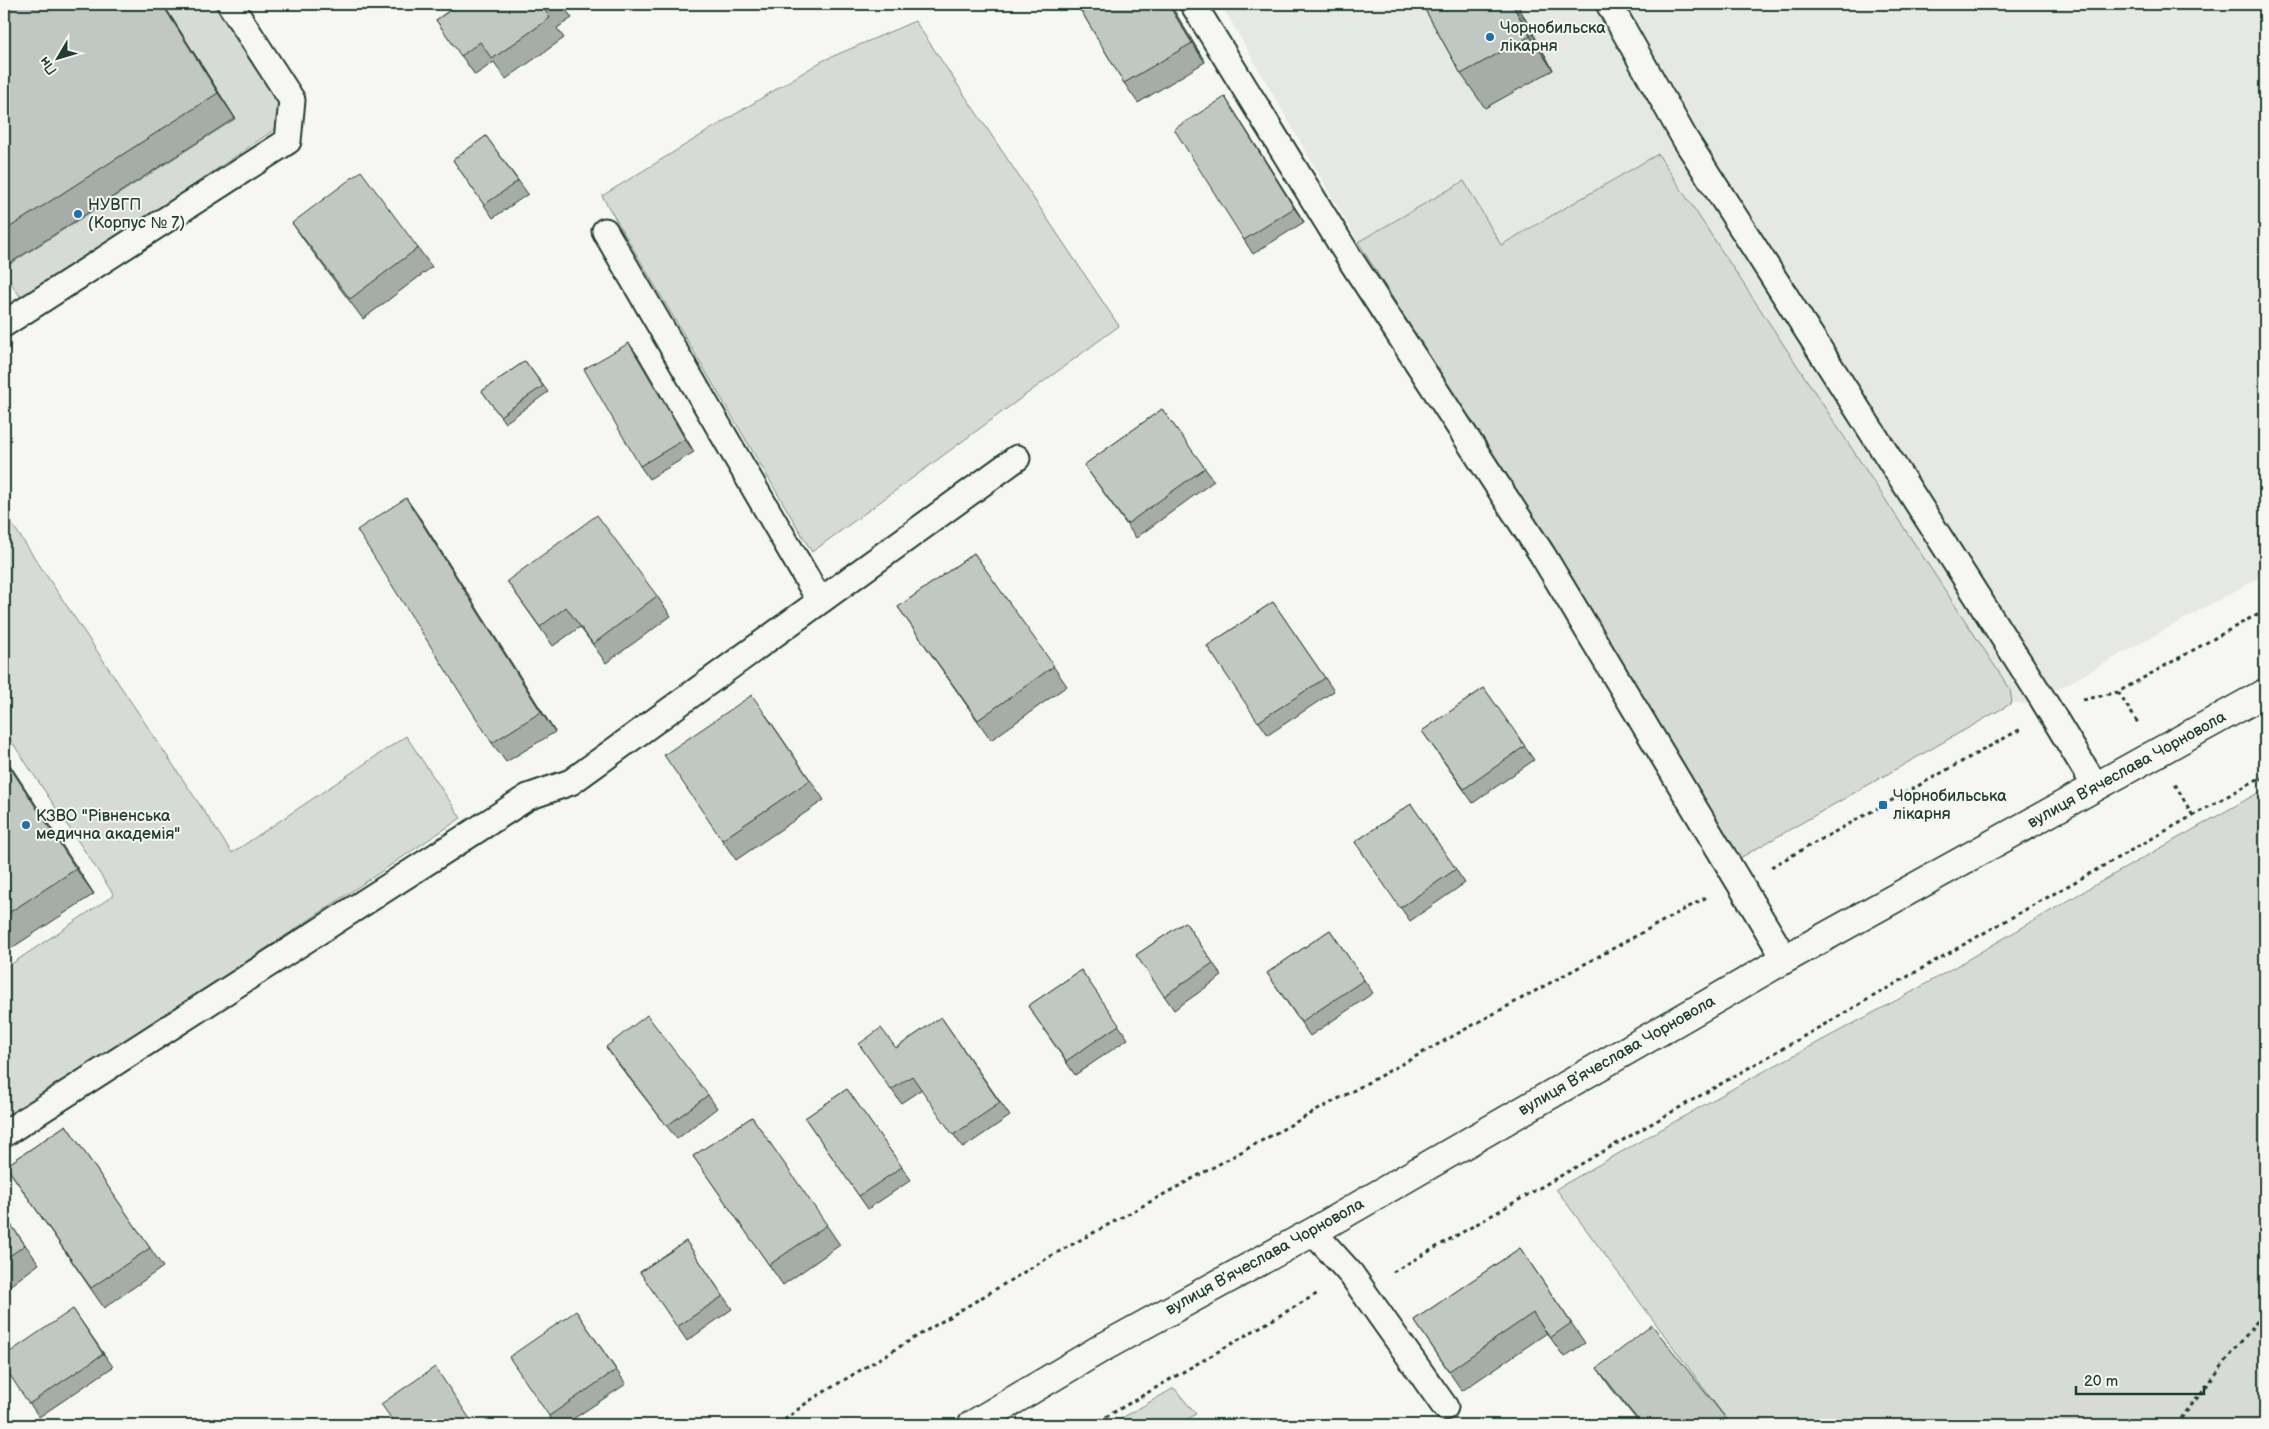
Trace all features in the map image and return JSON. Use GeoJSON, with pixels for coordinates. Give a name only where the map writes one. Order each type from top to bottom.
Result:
{"type":"FeatureCollection","features":[{"type":"Feature","properties":{"kind":"main road","name":"вулиця Вʼячеслава Чорновола"},"geometry":{"type":"LineString","coordinates":[[972,1425],[1100,1349],[1312,1232],[1785,960],[2265,693]]}},
{"type":"Feature","properties":{"kind":"lane"},"geometry":{"type":"LineString","coordinates":[[4,324],[288,141],[292,100],[230,4]]}},
{"type":"Feature","properties":{"kind":"lane"},"geometry":{"type":"LineString","coordinates":[[1193,4],[1352,262],[1542,554],[1785,960]]}},
{"type":"Feature","properties":{"kind":"lane"},"geometry":{"type":"LineString","coordinates":[[1609,4],[1685,140],[2042,698],[2096,787]]}},
{"type":"Feature","properties":{"kind":"lane"},"geometry":{"type":"LineString","coordinates":[[605,231],[820,601]]}},
{"type":"Feature","properties":{"kind":"lane"},"geometry":{"type":"LineString","coordinates":[[4,1134],[528,797],[570,782],[1017,458]]}},
{"type":"Feature","properties":{"kind":"lane"},"geometry":{"type":"LineString","coordinates":[[1312,1232],[1351,1274],[1445,1407]]}},
{"type":"Feature","properties":{"kind":"path"},"geometry":{"type":"LineString","coordinates":[[2077,702],[2118,692],[2265,610]]}},
{"type":"Feature","properties":{"kind":"path"},"geometry":{"type":"LineString","coordinates":[[778,1425],[809,1401],[1051,1256],[1733,883],[1740,884],[2025,727]]}},
{"type":"Feature","properties":{"kind":"path"},"geometry":{"type":"LineString","coordinates":[[1092,1425],[1351,1274],[1390,1274],[1967,943],[2263,776],[2265,784]]}},
{"type":"Feature","properties":{"kind":"path"},"geometry":{"type":"LineString","coordinates":[[2176,1425],[2265,1311]]}},
{"type":"Feature","properties":{"kind":"shaded area"},"geometry":{"type":"Polygon","coordinates":[[[163,4],[217,4],[282,105],[278,127],[24,302],[4,273],[4,268],[235,119],[163,4]]]}},
{"type":"Feature","properties":{"kind":"shaded area"},"geometry":{"type":"Polygon","coordinates":[[[1221,4],[2265,4],[2265,574],[2042,698],[2029,704],[2012,703],[1740,858],[1358,242],[1221,4]]]}},
{"type":"Feature","properties":{"kind":"shaded area"},"geometry":{"type":"Polygon","coordinates":[[[915,21],[1119,326],[812,552],[602,196],[822,61],[915,21]]]}},
{"type":"Feature","properties":{"kind":"shaded area"},"geometry":{"type":"Polygon","coordinates":[[[1658,154],[2010,689],[2012,703],[1740,858],[1358,242],[1464,181],[1501,245],[1658,154]]]}},
{"type":"Feature","properties":{"kind":"shaded area"},"geometry":{"type":"Polygon","coordinates":[[[4,512],[232,853],[406,736],[461,818],[4,1124],[4,969],[114,895],[4,730],[4,512]]]}},
{"type":"Feature","properties":{"kind":"shaded area"},"geometry":{"type":"Polygon","coordinates":[[[2265,789],[2265,1425],[1731,1425],[1556,1189],[1748,1080],[1912,992],[2088,889],[2265,789]]]}},
{"type":"Feature","properties":{"kind":"shaded area"},"geometry":{"type":"Polygon","coordinates":[[[1174,1388],[1196,1414],[1177,1425],[1110,1425],[1174,1388]]]}},
{"type":"Feature","properties":{"kind":"building"},"geometry":{"type":"Polygon","coordinates":[[[4,4],[162,4],[218,93],[4,231],[4,4]]]}},
{"type":"Feature","properties":{"kind":"building"},"geometry":{"type":"Polygon","coordinates":[[[453,4],[550,4],[544,9],[550,18],[492,59],[480,42],[461,56],[436,20],[455,7],[453,4]]]}},
{"type":"Feature","properties":{"kind":"building"},"geometry":{"type":"Polygon","coordinates":[[[1077,4],[1168,4],[1192,43],[1124,83],[1077,4]]]}},
{"type":"Feature","properties":{"kind":"building"},"geometry":{"type":"Polygon","coordinates":[[[1422,4],[1512,4],[1530,36],[1461,74],[1422,4]]]}},
{"type":"Feature","properties":{"kind":"building"},"geometry":{"type":"Polygon","coordinates":[[[1225,97],[1294,208],[1244,240],[1174,129],[1225,97]]]}},
{"type":"Feature","properties":{"kind":"building"},"geometry":{"type":"Polygon","coordinates":[[[486,136],[518,181],[484,205],[453,160],[486,136]]]}},
{"type":"Feature","properties":{"kind":"building"},"geometry":{"type":"Polygon","coordinates":[[[361,171],[418,248],[350,299],[292,223],[361,171]]]}},
{"type":"Feature","properties":{"kind":"building"},"geometry":{"type":"Polygon","coordinates":[[[629,343],[685,439],[640,466],[584,369],[629,343]]]}},
{"type":"Feature","properties":{"kind":"building"},"geometry":{"type":"Polygon","coordinates":[[[525,361],[543,386],[500,416],[482,391],[525,361]]]}},
{"type":"Feature","properties":{"kind":"building"},"geometry":{"type":"Polygon","coordinates":[[[1162,409],[1205,468],[1127,524],[1084,465],[1162,409]]]}},
{"type":"Feature","properties":{"kind":"building"},"geometry":{"type":"Polygon","coordinates":[[[406,498],[541,712],[492,743],[357,530],[406,498]]]}},
{"type":"Feature","properties":{"kind":"building"},"geometry":{"type":"Polygon","coordinates":[[[597,515],[657,596],[593,644],[566,607],[540,627],[507,581],[597,515]]]}},
{"type":"Feature","properties":{"kind":"building"},"geometry":{"type":"Polygon","coordinates":[[[974,553],[1054,666],[978,720],[898,607],[974,553]]]}},
{"type":"Feature","properties":{"kind":"building"},"geometry":{"type":"Polygon","coordinates":[[[1273,602],[1325,678],[1258,722],[1207,646],[1273,602]]]}},
{"type":"Feature","properties":{"kind":"building"},"geometry":{"type":"Polygon","coordinates":[[[1484,688],[1525,746],[1464,789],[1422,731],[1484,688]]]}},
{"type":"Feature","properties":{"kind":"building"},"geometry":{"type":"Polygon","coordinates":[[[752,695],[810,780],[722,840],[664,755],[752,695]]]}},
{"type":"Feature","properties":{"kind":"building","name":"КЗВО \"Рівненська медична академія\""},"geometry":{"type":"Polygon","coordinates":[[[4,758],[76,869],[4,916],[4,758]]]}},
{"type":"Feature","properties":{"kind":"building"},"geometry":{"type":"Polygon","coordinates":[[[1411,804],[1456,869],[1400,908],[1355,842],[1411,804]]]}},
{"type":"Feature","properties":{"kind":"building"},"geometry":{"type":"Polygon","coordinates":[[[1185,922],[1213,963],[1164,996],[1136,955],[1185,922]]]}},
{"type":"Feature","properties":{"kind":"building"},"geometry":{"type":"Polygon","coordinates":[[[1330,930],[1364,980],[1301,1022],[1267,973],[1330,930]]]}},
{"type":"Feature","properties":{"kind":"building"},"geometry":{"type":"Polygon","coordinates":[[[1081,970],[1119,1025],[1066,1061],[1028,1006],[1081,970]]]}},
{"type":"Feature","properties":{"kind":"building"},"geometry":{"type":"Polygon","coordinates":[[[647,1015],[708,1095],[667,1126],[606,1047],[647,1015]]]}},
{"type":"Feature","properties":{"kind":"building"},"geometry":{"type":"Polygon","coordinates":[[[941,1017],[1000,1103],[953,1135],[912,1076],[891,1090],[859,1044],[881,1028],[896,1048],[941,1017]]]}},
{"type":"Feature","properties":{"kind":"building"},"geometry":{"type":"Polygon","coordinates":[[[847,1089],[902,1167],[859,1196],[805,1118],[847,1089]]]}},
{"type":"Feature","properties":{"kind":"building"},"geometry":{"type":"Polygon","coordinates":[[[752,1117],[827,1225],[769,1265],[693,1156],[752,1117]]]}},
{"type":"Feature","properties":{"kind":"building"},"geometry":{"type":"Polygon","coordinates":[[[66,1125],[150,1248],[91,1288],[6,1166],[66,1125]]]}},
{"type":"Feature","properties":{"kind":"building"},"geometry":{"type":"Polygon","coordinates":[[[4,1215],[25,1245],[4,1260],[4,1215]]]}},
{"type":"Feature","properties":{"kind":"building"},"geometry":{"type":"Polygon","coordinates":[[[686,1241],[723,1296],[677,1327],[640,1272],[686,1241]]]}},
{"type":"Feature","properties":{"kind":"building"},"geometry":{"type":"Polygon","coordinates":[[[1520,1248],[1571,1323],[1550,1338],[1533,1313],[1449,1371],[1414,1320],[1520,1248]]]}},
{"type":"Feature","properties":{"kind":"building"},"geometry":{"type":"Polygon","coordinates":[[[73,1309],[103,1354],[29,1404],[4,1366],[4,1356],[73,1309]]]}},
{"type":"Feature","properties":{"kind":"building"},"geometry":{"type":"Polygon","coordinates":[[[576,1311],[616,1370],[549,1416],[509,1357],[576,1311]]]}},
{"type":"Feature","properties":{"kind":"building"},"geometry":{"type":"Polygon","coordinates":[[[1652,1325],[1731,1425],[1642,1425],[1597,1368],[1652,1325]]]}},
{"type":"Feature","properties":{"kind":"building"},"geometry":{"type":"Polygon","coordinates":[[[435,1367],[474,1425],[396,1425],[381,1404],[435,1367]]]}},
{"type":"Feature","properties":{"kind":"place","name":"Чорнобильска лікарня"},"geometry":{"type":"Point","coordinates":[1490,37]}},
{"type":"Feature","properties":{"kind":"place","name":"НУВГП (Корпус № 7)"},"geometry":{"type":"Point","coordinates":[78,214]}},
{"type":"Feature","properties":{"kind":"place","name":"Чорнобильська лікарня"},"geometry":{"type":"Point","coordinates":[1883,805]}},
{"type":"Feature","properties":{"kind":"place","name":"КЗВО \"Рівненська медична академія\""},"geometry":{"type":"Point","coordinates":[26,825]}}]}
